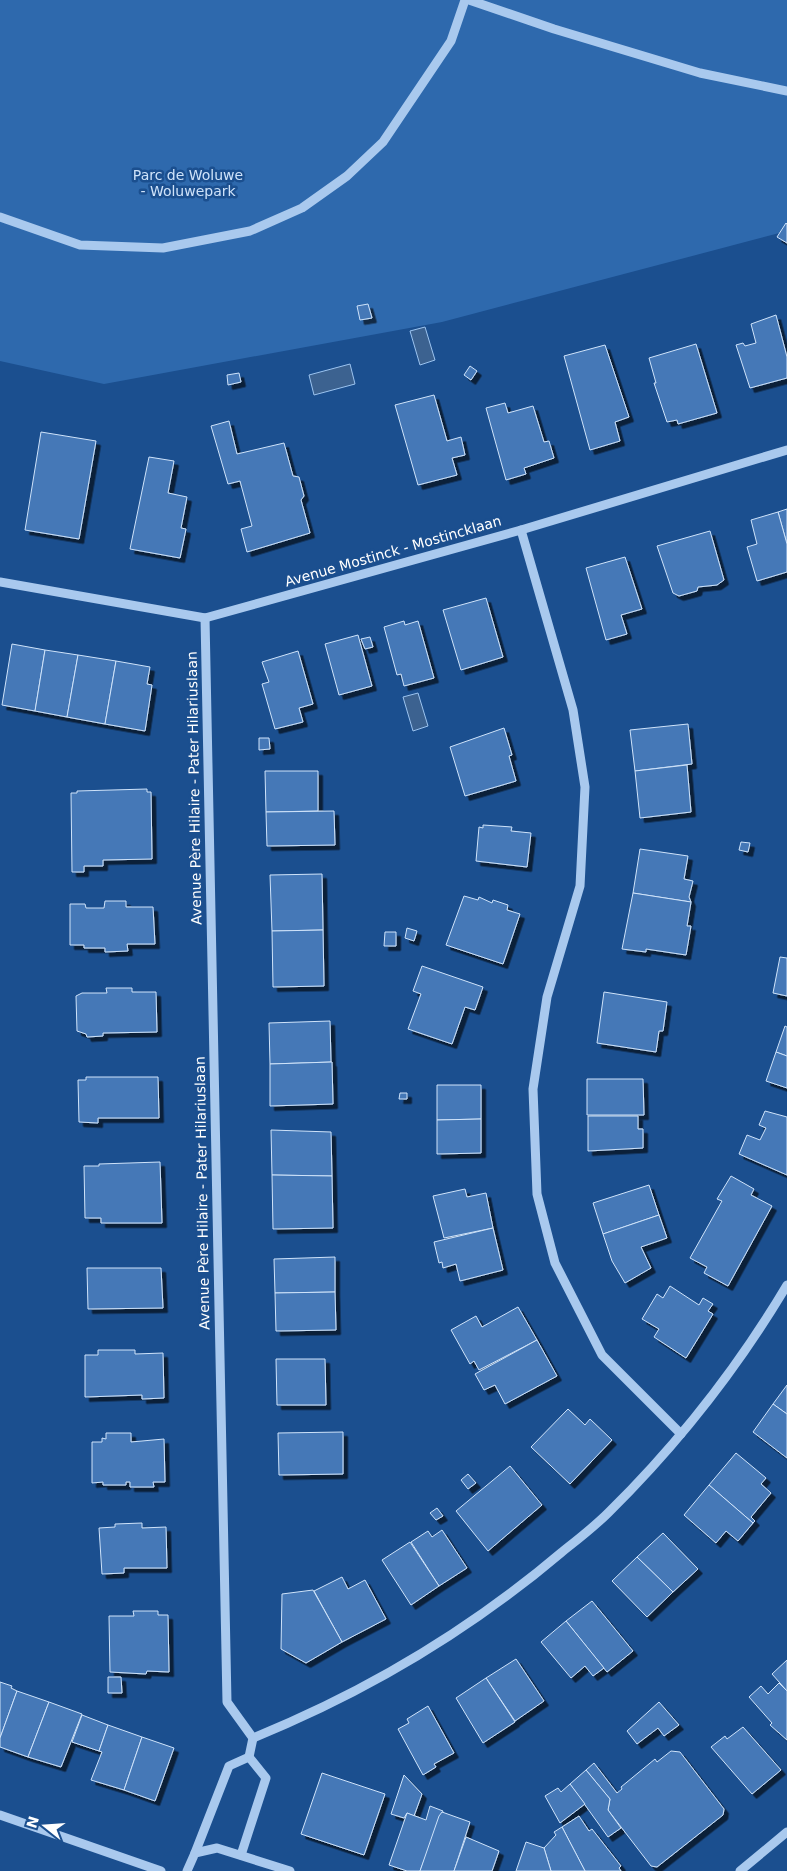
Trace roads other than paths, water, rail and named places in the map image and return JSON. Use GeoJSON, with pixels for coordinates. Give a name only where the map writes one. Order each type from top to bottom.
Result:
{"type":"FeatureCollection","features":[{"type":"Feature","properties":{"kind":"street"},"geometry":{"type":"LineString","coordinates":[[0,216],[80,245],[162,248],[250,231],[302,208],[347,176],[383,142],[451,41],[464,0]]}},
{"type":"Feature","properties":{"kind":"street"},"geometry":{"type":"LineString","coordinates":[[469,0],[554,29],[700,73],[787,91]]}},
{"type":"Feature","properties":{"kind":"street","name":"Avenue Mostinck - Mostincklaan"},"geometry":{"type":"LineString","coordinates":[[0,582],[205,618],[520,530],[787,450]]}},
{"type":"Feature","properties":{"kind":"street"},"geometry":{"type":"LineString","coordinates":[[520,530],[573,710],[585,787],[580,886],[547,997],[533,1089],[537,1194],[555,1263],[602,1355],[681,1434]]}},
{"type":"Feature","properties":{"kind":"street","name":"Avenue Père Hilaire - Pater Hilariuslaan"},"geometry":{"type":"LineString","coordinates":[[205,618],[226,1702],[253,1738]]}},
{"type":"Feature","properties":{"kind":"street"},"geometry":{"type":"LineString","coordinates":[[249,1757],[253,1738],[299,1720],[431,1649],[520,1587],[607,1514],[681,1434],[717,1391],[787,1285]]}},
{"type":"Feature","properties":{"kind":"street"},"geometry":{"type":"LineString","coordinates":[[186,1871],[195,1853],[228,1766],[249,1757]]}},
{"type":"Feature","properties":{"kind":"street"},"geometry":{"type":"LineString","coordinates":[[241,1856],[266,1778],[249,1757]]}},
{"type":"Feature","properties":{"kind":"street"},"geometry":{"type":"LineString","coordinates":[[0,1815],[161,1871]]}},
{"type":"Feature","properties":{"kind":"street"},"geometry":{"type":"LineString","coordinates":[[740,1871],[787,1832]]}},
{"type":"Feature","properties":{"kind":"street"},"geometry":{"type":"LineString","coordinates":[[195,1853],[217,1848],[290,1871]]}},
{"type":"Feature","properties":{"kind":"park label","name":"Parc de Woluwe - Woluwepark"},"geometry":{"type":"Point","coordinates":[188,184]}}]}
